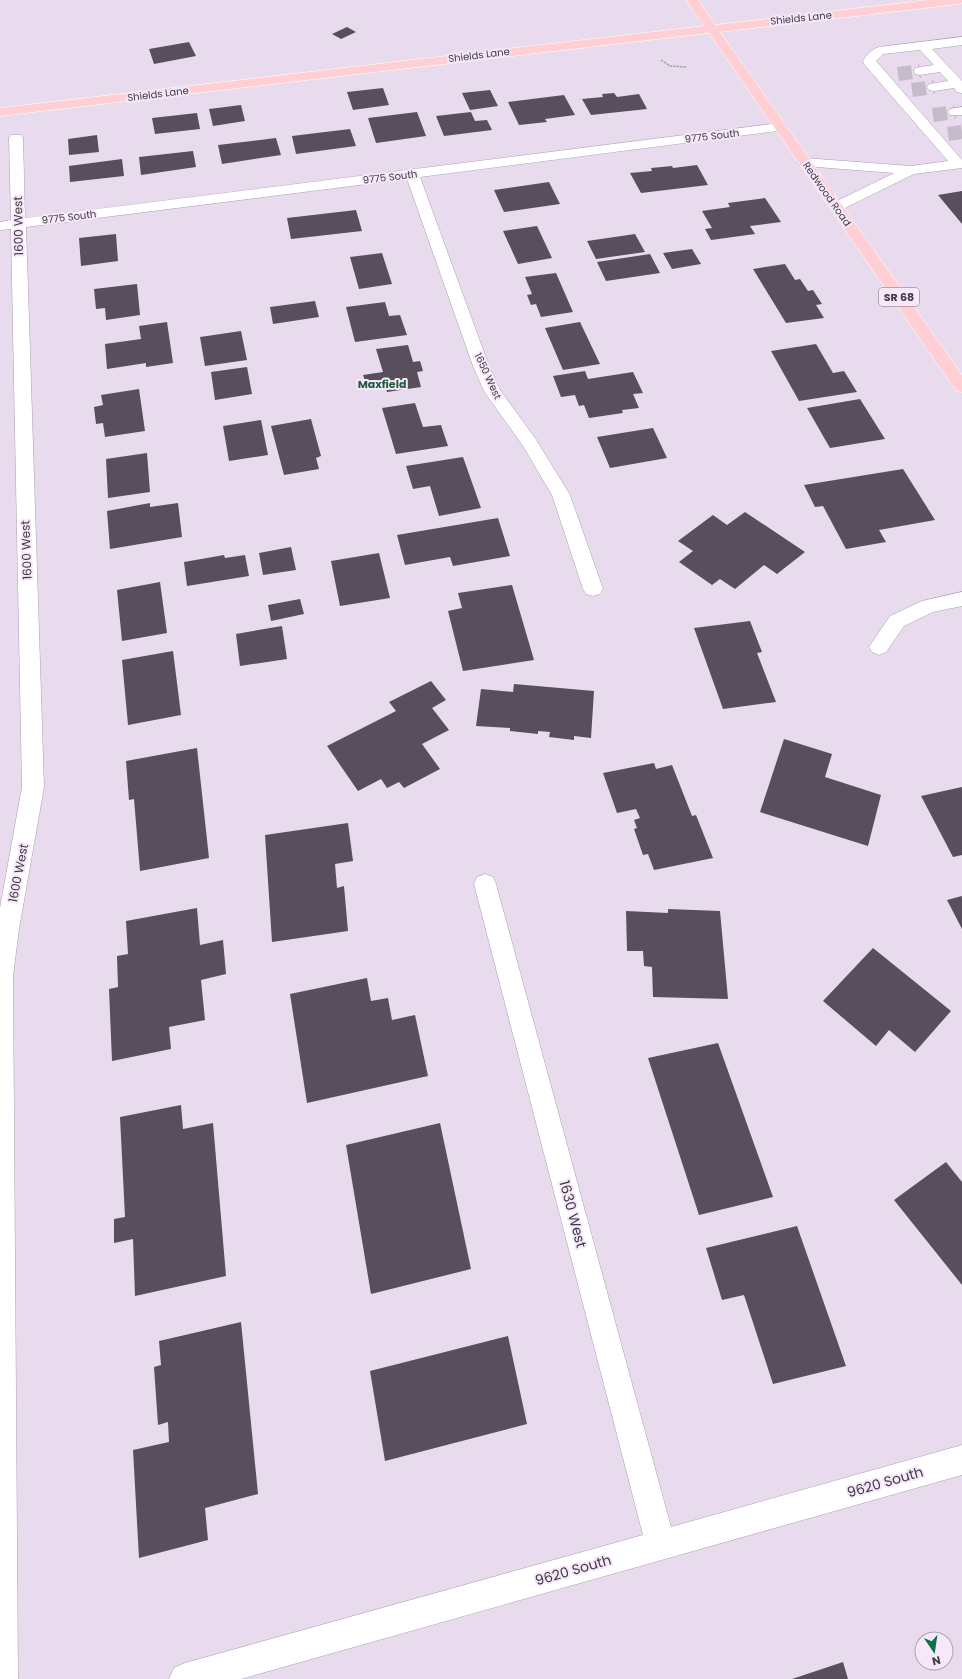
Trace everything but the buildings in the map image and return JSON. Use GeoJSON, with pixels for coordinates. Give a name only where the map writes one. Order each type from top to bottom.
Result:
{"type":"FeatureCollection","features":[{"type":"Feature","properties":{"kind":"main road","name":"Redwood Road"},"geometry":{"type":"LineString","coordinates":[[692,0],[962,387]]}},
{"type":"Feature","properties":{"kind":"main road","name":"Shields Lane"},"geometry":{"type":"LineString","coordinates":[[0,112],[959,0]]}},
{"type":"Feature","properties":{"kind":"street"},"geometry":{"type":"LineString","coordinates":[[960,164],[869,61],[879,51],[962,41]]}},
{"type":"Feature","properties":{"kind":"street"},"geometry":{"type":"LineString","coordinates":[[923,46],[943,68],[958,92]]}},
{"type":"Feature","properties":{"kind":"street"},"geometry":{"type":"LineString","coordinates":[[920,71],[943,68]]}},
{"type":"Feature","properties":{"kind":"street"},"geometry":{"type":"LineString","coordinates":[[882,75],[898,74]]}},
{"type":"Feature","properties":{"kind":"street"},"geometry":{"type":"LineString","coordinates":[[934,87],[958,92]]}},
{"type":"Feature","properties":{"kind":"street"},"geometry":{"type":"LineString","coordinates":[[896,92],[912,90]]}},
{"type":"Feature","properties":{"kind":"street"},"geometry":{"type":"LineString","coordinates":[[907,104],[923,102]]}},
{"type":"Feature","properties":{"kind":"street"},"geometry":{"type":"LineString","coordinates":[[918,117],[933,115]]}},
{"type":"Feature","properties":{"kind":"street","name":"9775 South"},"geometry":{"type":"LineString","coordinates":[[9,224],[780,127]]}},
{"type":"Feature","properties":{"kind":"street"},"geometry":{"type":"LineString","coordinates":[[933,135],[948,134]]}},
{"type":"Feature","properties":{"kind":"street","name":"1600 West"},"geometry":{"type":"LineString","coordinates":[[2,1679],[1,976],[5,941],[28,824],[33,788],[9,224],[16,138]]}},
{"type":"Feature","properties":{"kind":"street"},"geometry":{"type":"LineString","coordinates":[[804,162],[912,170],[960,164]]}},
{"type":"Feature","properties":{"kind":"street"},"geometry":{"type":"LineString","coordinates":[[836,207],[912,170]]}},
{"type":"Feature","properties":{"kind":"street","name":"1650 West"},"geometry":{"type":"LineString","coordinates":[[412,174],[481,366],[492,391],[529,442],[561,495],[593,589]]}},
{"type":"Feature","properties":{"kind":"street"},"geometry":{"type":"LineString","coordinates":[[879,647],[898,621],[929,606],[962,599]]}},
{"type":"Feature","properties":{"kind":"street","name":"1630 West"},"geometry":{"type":"LineString","coordinates":[[485,884],[660,1545]]}},
{"type":"Feature","properties":{"kind":"street","name":"9620 South"},"geometry":{"type":"LineString","coordinates":[[185,1679],[962,1460]]}},
{"type":"Feature","properties":{"kind":"path"},"geometry":{"type":"LineString","coordinates":[[660,56],[666,65],[686,67]]}},
{"type":"Feature","properties":{"kind":"tunnel"},"geometry":{"type":"LineString","coordinates":[[898,74],[920,71]]}},
{"type":"Feature","properties":{"kind":"tunnel"},"geometry":{"type":"LineString","coordinates":[[912,90],[934,87]]}},
{"type":"Feature","properties":{"kind":"tunnel"},"geometry":{"type":"LineString","coordinates":[[933,115],[955,112]]}},
{"type":"Feature","properties":{"kind":"tunnel"},"geometry":{"type":"LineString","coordinates":[[948,134],[962,132]]}},
{"type":"Feature","properties":{"kind":"district","name":"Maxfield"},"geometry":{"type":"Point","coordinates":[382,384]}}]}
